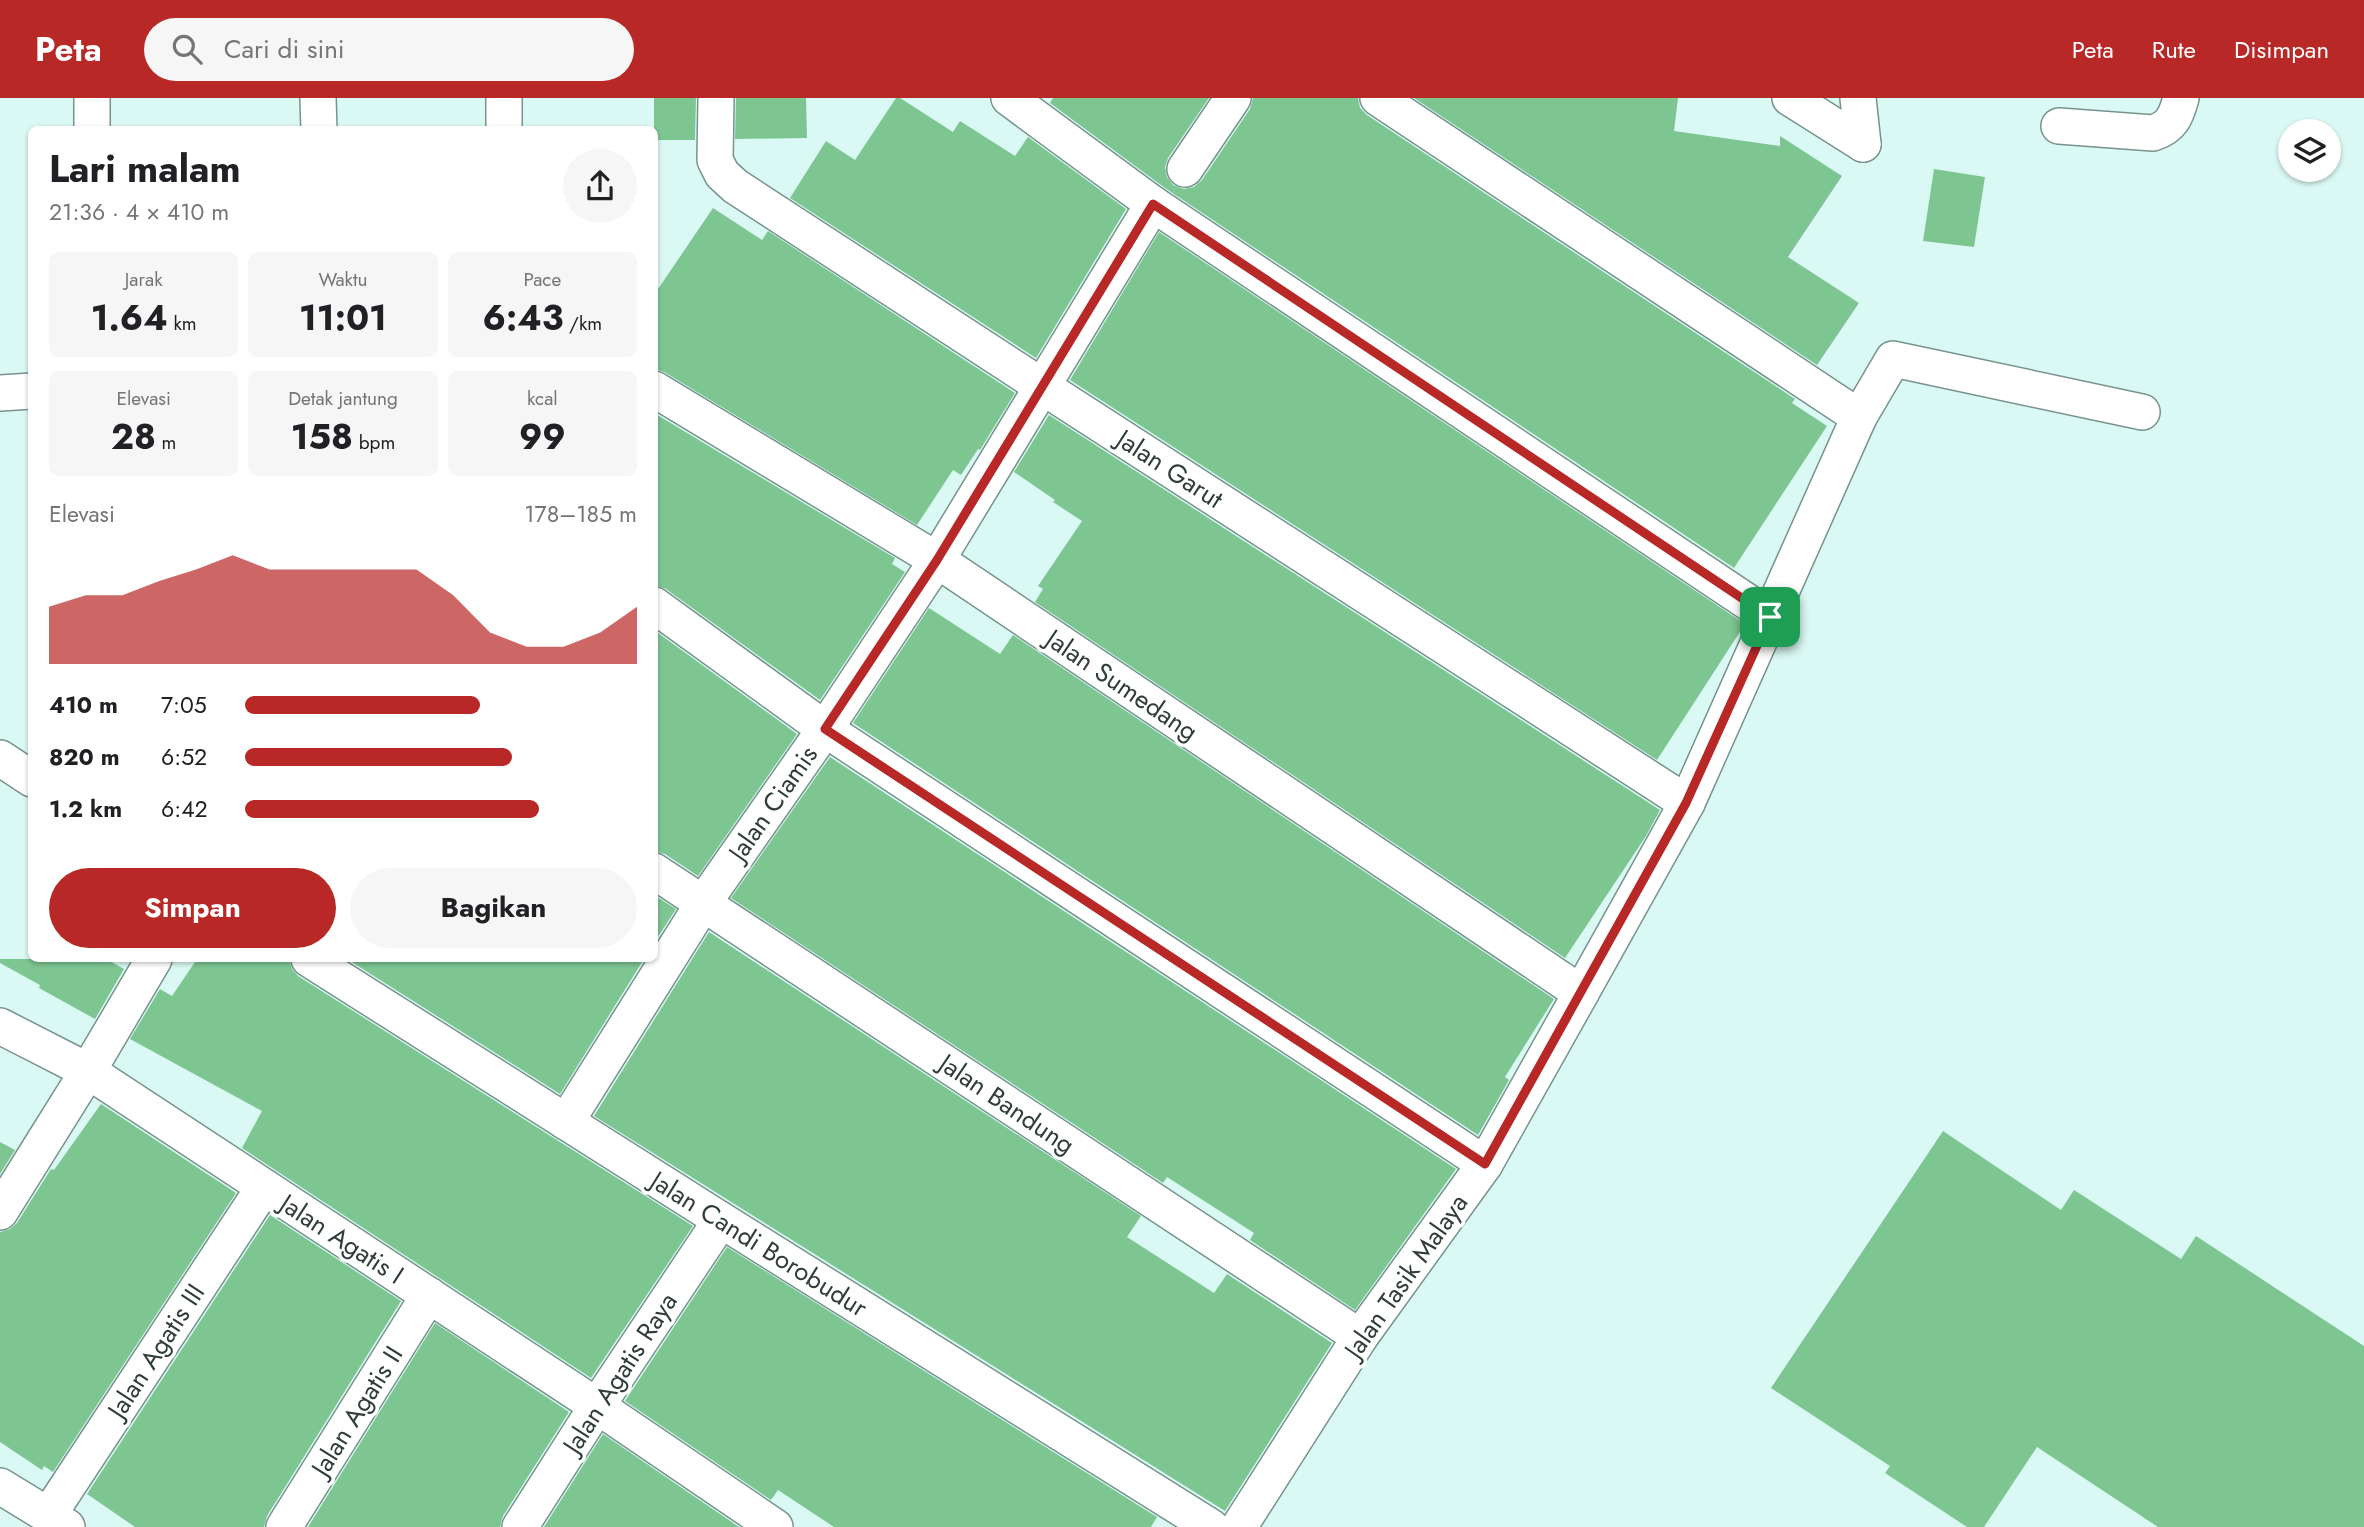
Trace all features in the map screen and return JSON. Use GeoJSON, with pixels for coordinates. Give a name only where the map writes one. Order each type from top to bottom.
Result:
{"type":"FeatureCollection","features":[{"type":"Feature","properties":{"kind":"street"},"geometry":{"type":"LineString","coordinates":[[92,98],[92,126]]}},
{"type":"Feature","properties":{"kind":"street"},"geometry":{"type":"LineString","coordinates":[[318,98],[319,126]]}},
{"type":"Feature","properties":{"kind":"street"},"geometry":{"type":"LineString","coordinates":[[504,98],[504,126]]}},
{"type":"Feature","properties":{"kind":"street","name":"Jalan Garut"},"geometry":{"type":"LineString","coordinates":[[716,98],[715,160],[722,174],[734,186],[1686,803]]}},
{"type":"Feature","properties":{"kind":"street"},"geometry":{"type":"LineString","coordinates":[[1009,98],[1153,204],[1770,617]]}},
{"type":"Feature","properties":{"kind":"street"},"geometry":{"type":"LineString","coordinates":[[1185,169],[1233,98]]}},
{"type":"Feature","properties":{"kind":"street"},"geometry":{"type":"LineString","coordinates":[[1378,98],[1859,417]]}},
{"type":"Feature","properties":{"kind":"street"},"geometry":{"type":"LineString","coordinates":[[1790,98],[1863,144],[1858,98]]}},
{"type":"Feature","properties":{"kind":"street"},"geometry":{"type":"LineString","coordinates":[[2059,126],[2153,133],[2166,128],[2176,116],[2181,98]]}},
{"type":"Feature","properties":{"kind":"street","name":"Jalan Ciamis"},"geometry":{"type":"LineString","coordinates":[[566,1122],[704,902],[825,729],[937,560],[1153,204]]}},
{"type":"Feature","properties":{"kind":"street","name":"Jalan Tasik Malaya"},"geometry":{"type":"LineString","coordinates":[[1239,1527],[1360,1337],[1485,1164],[1581,993],[1686,803],[1859,417],[1893,359],[2142,412]]}},
{"type":"Feature","properties":{"kind":"street"},"geometry":{"type":"LineString","coordinates":[[0,393],[28,391]]}},
{"type":"Feature","properties":{"kind":"street","name":"Jalan Sumedang"},"geometry":{"type":"LineString","coordinates":[[658,391],[937,560],[1581,993]]}},
{"type":"Feature","properties":{"kind":"street"},"geometry":{"type":"LineString","coordinates":[[658,608],[825,729],[1485,1164]]}},
{"type":"Feature","properties":{"kind":"street"},"geometry":{"type":"LineString","coordinates":[[0,758],[28,776]]}},
{"type":"Feature","properties":{"kind":"street","name":"Jalan Bandung"},"geometry":{"type":"LineString","coordinates":[[658,873],[1360,1337]]}},
{"type":"Feature","properties":{"kind":"street"},"geometry":{"type":"LineString","coordinates":[[0,1212],[88,1072],[152,962]]}},
{"type":"Feature","properties":{"kind":"street","name":"Jalan Candi Borobudur"},"geometry":{"type":"LineString","coordinates":[[314,962],[1211,1527]]}},
{"type":"Feature","properties":{"kind":"street","name":"Jalan Agatis I"},"geometry":{"type":"LineString","coordinates":[[0,1026],[88,1072],[597,1406],[767,1525]]}},
{"type":"Feature","properties":{"kind":"street","name":"Jalan Agatis III"},"geometry":{"type":"LineString","coordinates":[[58,1521],[264,1187]]}},
{"type":"Feature","properties":{"kind":"street","name":"Jalan Agatis Raya"},"geometry":{"type":"LineString","coordinates":[[520,1527],[721,1220]]}},
{"type":"Feature","properties":{"kind":"street","name":"Jalan Agatis II"},"geometry":{"type":"LineString","coordinates":[[284,1527],[429,1295]]}},
{"type":"Feature","properties":{"kind":"street"},"geometry":{"type":"LineString","coordinates":[[0,1486],[58,1521]]}},
{"type":"Feature","properties":{"kind":"building"},"geometry":{"type":"Polygon","coordinates":[[[654,98],[696,98],[695,140],[658,140],[658,126],[654,126],[654,98]]]}},
{"type":"Feature","properties":{"kind":"building"},"geometry":{"type":"Polygon","coordinates":[[[736,98],[806,98],[807,138],[735,139],[736,98]]]}},
{"type":"Feature","properties":{"kind":"building"},"geometry":{"type":"Polygon","coordinates":[[[896,98],[953,132],[960,121],[1015,156],[1028,137],[1126,209],[1036,358],[790,198],[826,141],[855,160],[896,98]]]}},
{"type":"Feature","properties":{"kind":"building"},"geometry":{"type":"Polygon","coordinates":[[[1053,98],[1209,98],[1168,158],[1165,167],[1167,177],[1173,185],[1184,189],[1194,187],[1202,180],[1250,109],[1253,98],[1358,98],[1360,108],[1367,115],[1795,399],[1792,403],[1827,426],[1734,568],[1165,188],[1050,103],[1053,98]]]}},
{"type":"Feature","properties":{"kind":"building"},"geometry":{"type":"Polygon","coordinates":[[[1414,98],[1678,98],[1674,131],[1780,146],[1780,136],[1842,176],[1788,257],[1859,303],[1817,365],[1414,98]]]}},
{"type":"Feature","properties":{"kind":"building"},"geometry":{"type":"Polygon","coordinates":[[[1934,169],[1985,177],[1974,247],[1923,241],[1934,169]]]}},
{"type":"Feature","properties":{"kind":"building"},"geometry":{"type":"Polygon","coordinates":[[[713,208],[762,240],[768,231],[1015,393],[980,450],[978,449],[961,475],[953,470],[917,525],[658,370],[658,289],[713,208]]]}},
{"type":"Feature","properties":{"kind":"building"},"geometry":{"type":"Polygon","coordinates":[[[1159,232],[1745,624],[1657,760],[1070,380],[1159,232]]]}},
{"type":"Feature","properties":{"kind":"building"},"geometry":{"type":"Polygon","coordinates":[[[658,415],[895,558],[892,564],[905,572],[820,700],[666,589],[658,586],[658,415]]]}},
{"type":"Feature","properties":{"kind":"building"},"geometry":{"type":"Polygon","coordinates":[[[1049,415],[1660,810],[1646,836],[1565,958],[1035,602],[1043,589],[1038,586],[1082,521],[1014,472],[1049,415]]]}},
{"type":"Feature","properties":{"kind":"building"},"geometry":{"type":"Polygon","coordinates":[[[929,608],[1000,654],[1013,635],[1554,999],[1505,1077],[1509,1080],[1478,1135],[853,723],[929,608]]]}},
{"type":"Feature","properties":{"kind":"building"},"geometry":{"type":"Polygon","coordinates":[[[658,633],[797,734],[698,876],[658,852],[658,633]]]}},
{"type":"Feature","properties":{"kind":"building"},"geometry":{"type":"Polygon","coordinates":[[[830,757],[1456,1169],[1355,1310],[1250,1240],[1254,1233],[1167,1177],[1163,1183],[731,898],[830,757]]]}},
{"type":"Feature","properties":{"kind":"building"},"geometry":{"type":"Polygon","coordinates":[[[658,898],[676,909],[658,937],[658,898]]]}},
{"type":"Feature","properties":{"kind":"building"},"geometry":{"type":"Polygon","coordinates":[[[709,932],[1141,1216],[1127,1237],[1214,1293],[1227,1274],[1332,1343],[1225,1511],[594,1116],[709,932]]]}},
{"type":"Feature","properties":{"kind":"building"},"geometry":{"type":"Polygon","coordinates":[[[0,959],[28,959],[28,962],[111,962],[124,969],[95,1019],[0,963],[0,959]]]}},
{"type":"Feature","properties":{"kind":"building"},"geometry":{"type":"Polygon","coordinates":[[[195,962],[290,962],[298,976],[693,1226],[591,1378],[242,1148],[262,1111],[130,1039],[160,989],[172,996],[195,962]]]}},
{"type":"Feature","properties":{"kind":"building"},"geometry":{"type":"Polygon","coordinates":[[[352,962],[642,962],[560,1094],[352,962]]]}},
{"type":"Feature","properties":{"kind":"building"},"geometry":{"type":"Polygon","coordinates":[[[101,1104],[236,1193],[53,1472],[44,1466],[42,1470],[0,1442],[0,1232],[17,1223],[51,1169],[54,1170],[101,1104]]]}},
{"type":"Feature","properties":{"kind":"building"},"geometry":{"type":"Polygon","coordinates":[[[1943,1131],[2061,1210],[2074,1190],[2181,1259],[2196,1236],[2364,1346],[2364,1527],[2158,1527],[2037,1447],[1984,1527],[1967,1527],[1885,1473],[1890,1466],[1771,1388],[1943,1131]]]}},
{"type":"Feature","properties":{"kind":"building"},"geometry":{"type":"Polygon","coordinates":[[[0,1142],[15,1150],[0,1174],[0,1142]]]}},
{"type":"Feature","properties":{"kind":"building"},"geometry":{"type":"Polygon","coordinates":[[[270,1215],[401,1301],[267,1516],[264,1527],[135,1527],[87,1494],[270,1215]]]}},
{"type":"Feature","properties":{"kind":"building"},"geometry":{"type":"Polygon","coordinates":[[[727,1247],[1157,1517],[1151,1527],[834,1527],[778,1490],[771,1500],[625,1401],[727,1247]]]}},
{"type":"Feature","properties":{"kind":"building"},"geometry":{"type":"Polygon","coordinates":[[[435,1323],[569,1412],[503,1516],[500,1527],[308,1527],[435,1323]]]}},
{"type":"Feature","properties":{"kind":"building"},"geometry":{"type":"Polygon","coordinates":[[[603,1434],[739,1527],[544,1527],[603,1434]]]}},
{"type":"Feature","properties":{"kind":"route"},"geometry":{"type":"LineString","coordinates":[[1153,204],[1770,617],[1686,803],[1485,1164],[825,729],[937,560],[1153,204]]}}]}
